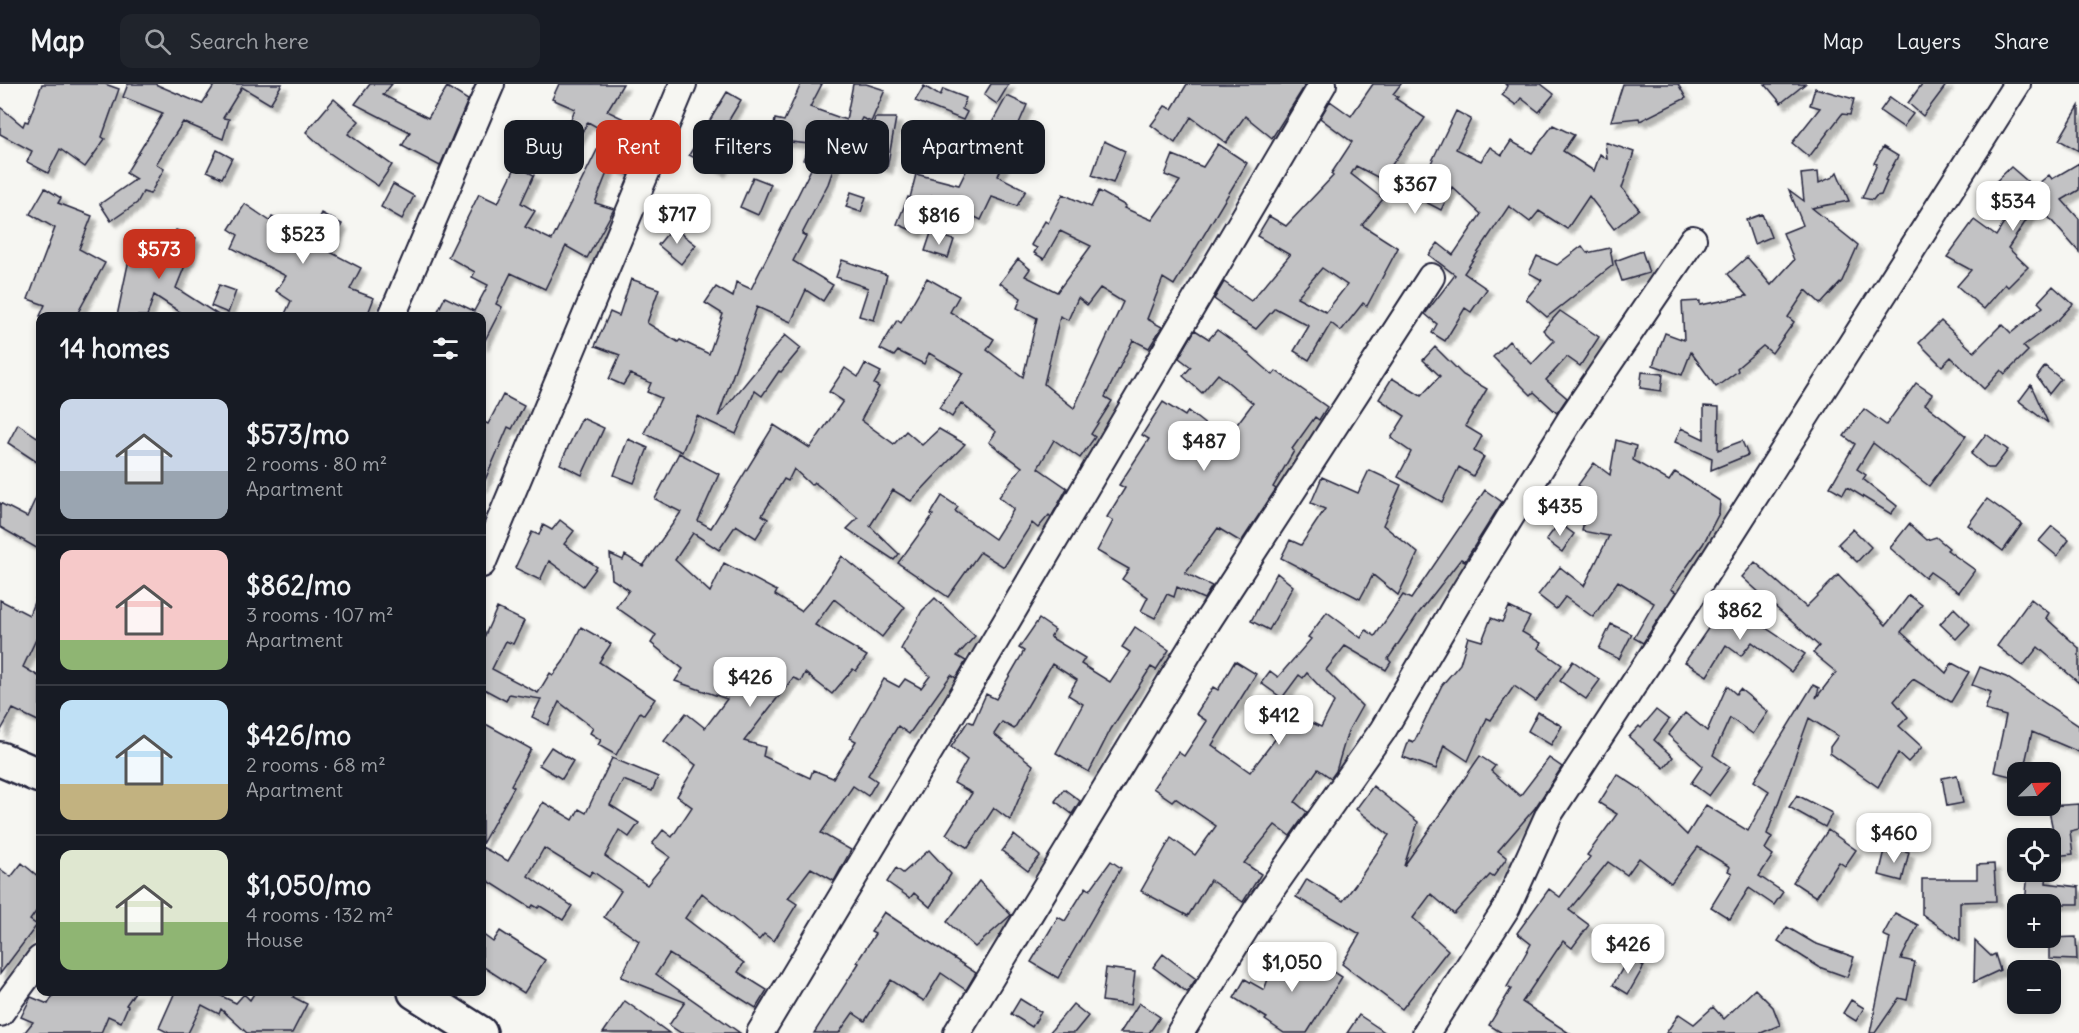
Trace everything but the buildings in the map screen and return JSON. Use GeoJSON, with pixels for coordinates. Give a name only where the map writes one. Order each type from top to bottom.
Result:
{"type":"FeatureCollection","features":[{"type":"Feature","properties":{"kind":"main road"},"geometry":{"type":"LineString","coordinates":[[0,759],[36,774]]}},
{"type":"Feature","properties":{"kind":"main road"},"geometry":{"type":"LineString","coordinates":[[421,996],[480,1033]]}},
{"type":"Feature","properties":{"kind":"street"},"geometry":{"type":"LineString","coordinates":[[394,312],[491,84]]}},
{"type":"Feature","properties":{"kind":"street"},"geometry":{"type":"LineString","coordinates":[[486,554],[683,84]]}},
{"type":"Feature","properties":{"kind":"street"},"geometry":{"type":"LineString","coordinates":[[760,1033],[972,680],[1323,84]]}},
{"type":"Feature","properties":{"kind":"street"},"geometry":{"type":"LineString","coordinates":[[1426,1033],[1507,907],[1549,814],[1690,598],[2017,84]]}},
{"type":"Feature","properties":{"kind":"street"},"geometry":{"type":"LineString","coordinates":[[1180,1033],[1258,908],[1383,730],[1461,597],[1572,417],[1693,239]]}},
{"type":"Feature","properties":{"kind":"street"},"geometry":{"type":"LineString","coordinates":[[957,1033],[1207,622],[1431,277]]}},
{"type":"Feature","properties":{"kind":"street"},"geometry":{"type":"LineString","coordinates":[[0,1012],[36,964]]}}]}
